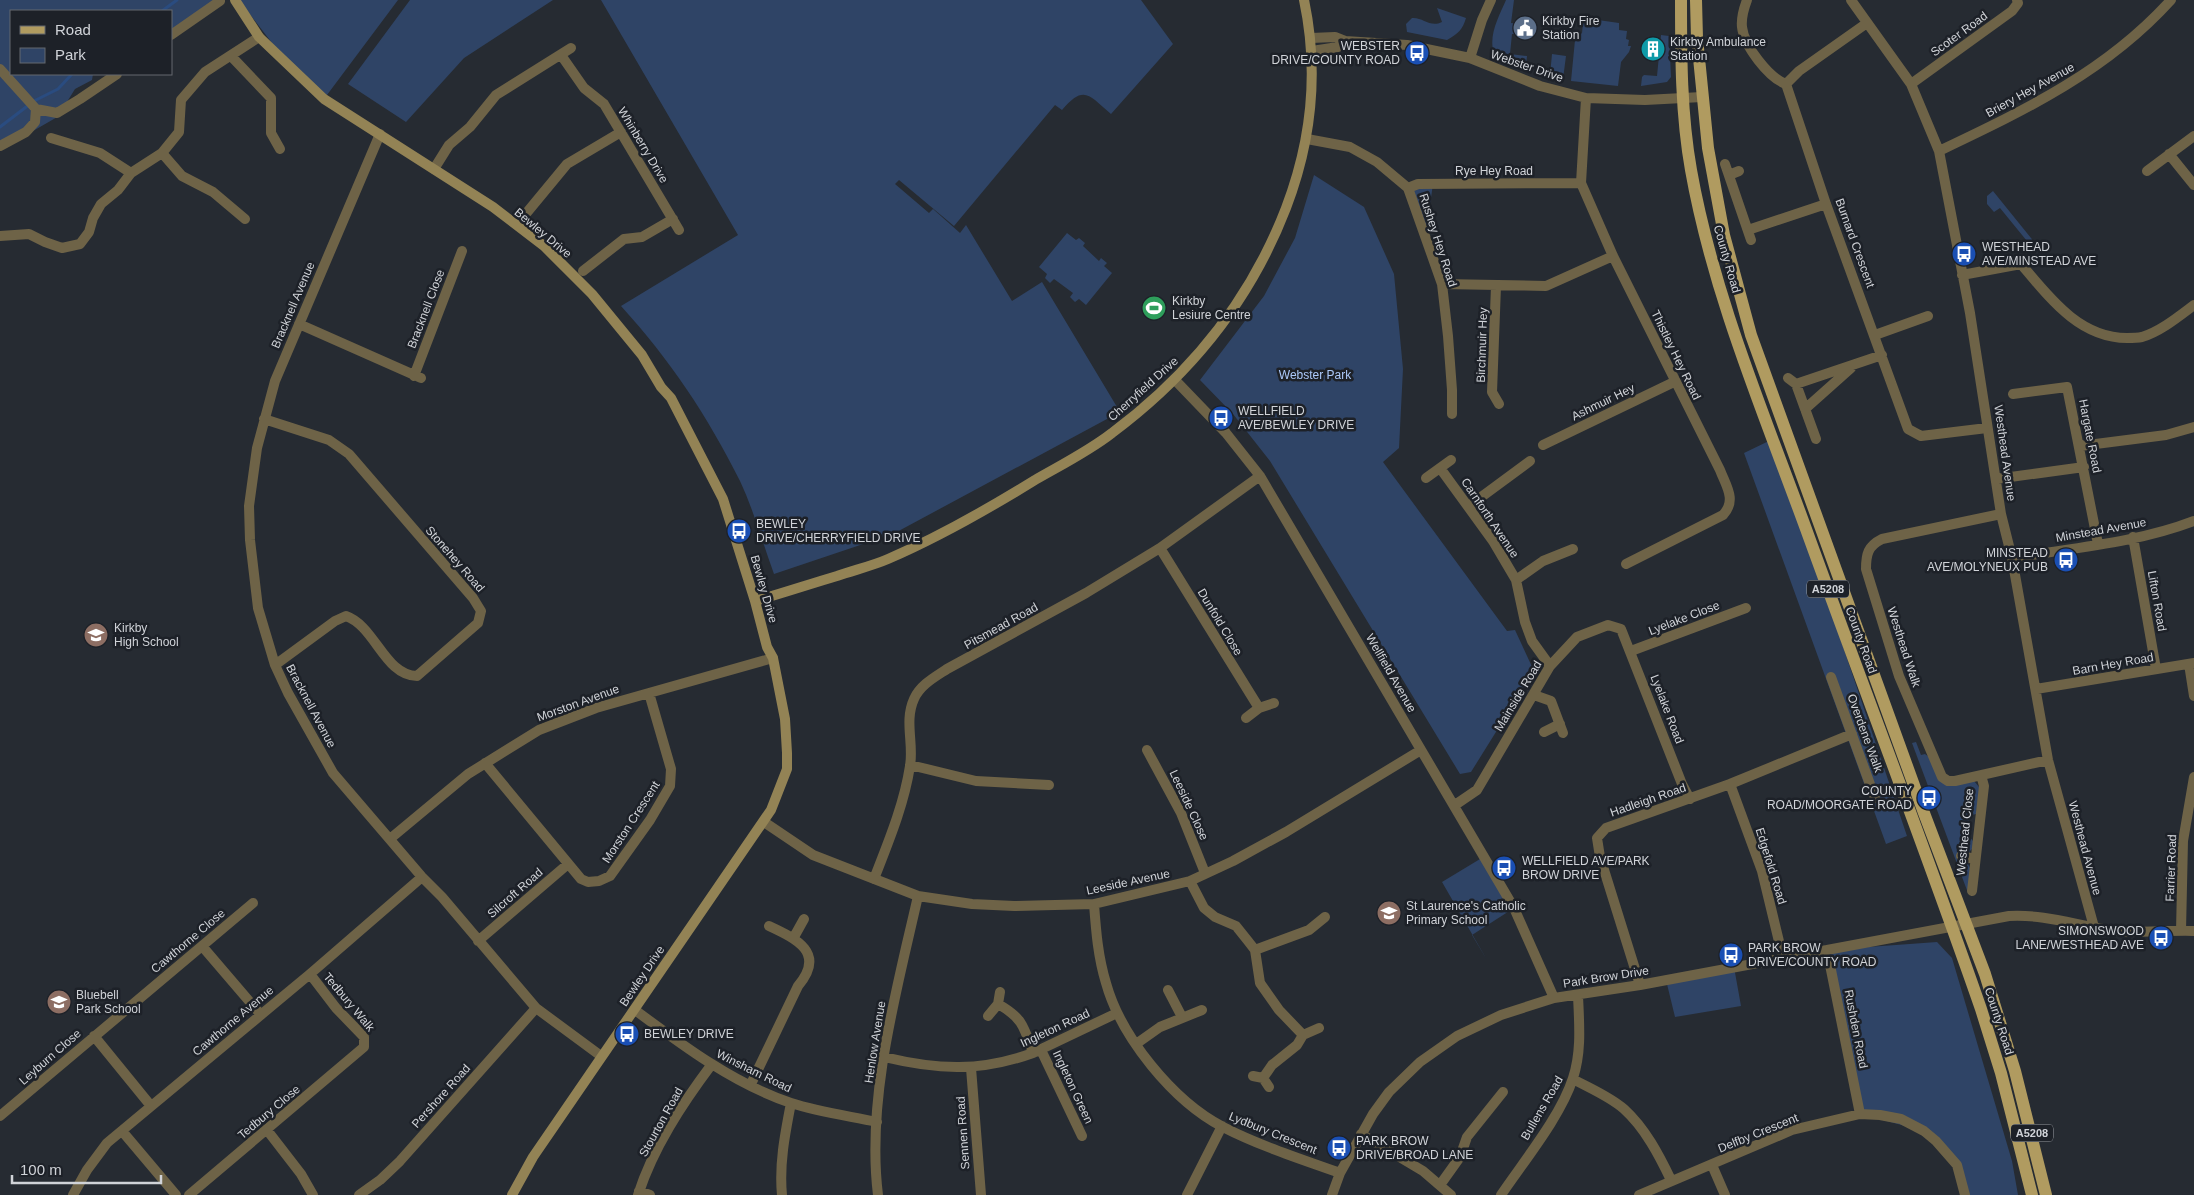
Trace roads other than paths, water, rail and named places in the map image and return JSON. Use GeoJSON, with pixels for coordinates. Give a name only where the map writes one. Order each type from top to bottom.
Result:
{"type":"FeatureCollection","features":[{"type":"Feature","properties":{"kind":"main road","name":"County Road"},"geometry":{"type":"LineString","coordinates":[[1681,0],[1684,98],[1691,168],[1704,231],[1726,306],[1779,456],[1952,926],[2001,1073],[2032,1195]]}},
{"type":"Feature","properties":{"kind":"main road","name":"County Road"},"geometry":{"type":"LineString","coordinates":[[1696,0],[1697,38],[1708,148],[1722,225],[1751,335],[1924,813],[1967,924],[2015,1071],[2046,1195]]}},
{"type":"Feature","properties":{"kind":"street","name":"Bewley Drive"},"geometry":{"type":"LineString","coordinates":[[235,0],[260,37],[324,99],[492,207],[544,246],[592,294],[642,355],[661,387],[671,398],[716,482],[755,601],[767,647],[773,658],[786,727],[787,769],[764,822],[735,860],[635,1010],[601,1056],[533,1157],[512,1195]]}},
{"type":"Feature","properties":{"kind":"street","name":"Cherryfield Drive"},"geometry":{"type":"LineString","coordinates":[[755,601],[887,560],[944,532],[1111,435],[1176,380],[1215,335],[1238,302],[1275,238],[1291,194],[1307,139],[1312,91],[1311,38],[1304,0]]}},
{"type":"Feature","properties":{"kind":"street"},"geometry":{"type":"LineString","coordinates":[[1470,58],[1482,20],[1491,0]]}},
{"type":"Feature","properties":{"kind":"street"},"geometry":{"type":"LineString","coordinates":[[1747,0],[1742,18],[1743,34],[1760,61],[1777,81],[1786,84],[1799,71],[1867,22]]}},
{"type":"Feature","properties":{"kind":"street","name":"Westhead Avenue"},"geometry":{"type":"LineString","coordinates":[[1851,0],[1911,84],[1939,151],[1984,399],[2001,514],[2012,558],[2048,760],[2094,927]]}},
{"type":"Feature","properties":{"kind":"street","name":"Scoter Road"},"geometry":{"type":"LineString","coordinates":[[1911,84],[2012,11],[2018,3],[2017,0]]}},
{"type":"Feature","properties":{"kind":"street","name":"Briery Hey Avenue"},"geometry":{"type":"LineString","coordinates":[[1939,151],[2063,89],[2109,58],[2148,25],[2171,0]]}},
{"type":"Feature","properties":{"kind":"street"},"geometry":{"type":"LineString","coordinates":[[172,34],[220,1]]}},
{"type":"Feature","properties":{"kind":"street"},"geometry":{"type":"LineString","coordinates":[[0,236],[29,234],[62,248],[80,244],[88,232],[100,204],[118,190],[131,173],[162,153],[179,132],[181,100],[205,72],[260,37]]}},
{"type":"Feature","properties":{"kind":"street","name":"Webster Drive"},"geometry":{"type":"LineString","coordinates":[[1311,38],[1335,37],[1345,41],[1408,45],[1470,58],[1533,83],[1586,98],[1622,100],[1702,97]]}},
{"type":"Feature","properties":{"kind":"street","name":"Webster Drive"},"geometry":{"type":"LineString","coordinates":[[1312,51],[1338,47],[1345,41]]}},
{"type":"Feature","properties":{"kind":"street"},"geometry":{"type":"LineString","coordinates":[[434,169],[449,145],[470,127],[496,95],[571,48]]}},
{"type":"Feature","properties":{"kind":"street","name":"Whinberry Drive"},"geometry":{"type":"LineString","coordinates":[[561,55],[584,88],[604,104],[679,230]]}},
{"type":"Feature","properties":{"kind":"street"},"geometry":{"type":"LineString","coordinates":[[231,56],[276,97],[271,133],[280,149]]}},
{"type":"Feature","properties":{"kind":"street"},"geometry":{"type":"LineString","coordinates":[[0,69],[36,109],[56,113],[116,75]]}},
{"type":"Feature","properties":{"kind":"street","name":"Burnard Crescent"},"geometry":{"type":"LineString","coordinates":[[1786,84],[1826,204],[1908,429],[1914,434],[1921,436],[1987,428]]}},
{"type":"Feature","properties":{"kind":"street","name":"Thistley Hey Road"},"geometry":{"type":"LineString","coordinates":[[1586,98],[1581,183],[1613,256],[1674,382],[1720,470],[1732,499],[1729,508],[1723,515],[1626,564]]}},
{"type":"Feature","properties":{"kind":"street"},"geometry":{"type":"LineString","coordinates":[[0,146],[10,143],[26,132],[35,122],[36,109]]}},
{"type":"Feature","properties":{"kind":"street"},"geometry":{"type":"LineString","coordinates":[[524,216],[567,164],[621,132]]}},
{"type":"Feature","properties":{"kind":"street","name":"Bracknell Avenue"},"geometry":{"type":"LineString","coordinates":[[380,134],[275,380],[264,419],[257,448],[250,500],[250,540],[258,608],[276,665],[304,722],[333,773],[536,1008],[601,1056]]}},
{"type":"Feature","properties":{"kind":"street"},"geometry":{"type":"LineString","coordinates":[[2147,171],[2194,136]]}},
{"type":"Feature","properties":{"kind":"street"},"geometry":{"type":"LineString","coordinates":[[51,138],[100,153],[131,173]]}},
{"type":"Feature","properties":{"kind":"street","name":"Rushey Hey Road"},"geometry":{"type":"LineString","coordinates":[[1307,139],[1350,146],[1378,162],[1408,188],[1442,284],[1448,336],[1452,414]]}},
{"type":"Feature","properties":{"kind":"street"},"geometry":{"type":"LineString","coordinates":[[162,153],[182,176],[214,192],[245,219]]}},
{"type":"Feature","properties":{"kind":"street"},"geometry":{"type":"LineString","coordinates":[[2169,154],[2194,185]]}},
{"type":"Feature","properties":{"kind":"street"},"geometry":{"type":"LineString","coordinates":[[1725,164],[1734,173],[1749,235],[1826,204]]}},
{"type":"Feature","properties":{"kind":"street","name":"Rye Hey Road"},"geometry":{"type":"LineString","coordinates":[[1408,188],[1418,184],[1581,183]]}},
{"type":"Feature","properties":{"kind":"street"},"geometry":{"type":"LineString","coordinates":[[583,271],[624,239],[642,237],[673,219]]}},
{"type":"Feature","properties":{"kind":"street","name":"Bracknell Close"},"geometry":{"type":"LineString","coordinates":[[299,324],[417,377],[462,251]]}},
{"type":"Feature","properties":{"kind":"street"},"geometry":{"type":"LineString","coordinates":[[1442,284],[1546,286],[1613,256]]}},
{"type":"Feature","properties":{"kind":"street"},"geometry":{"type":"LineString","coordinates":[[1962,275],[2021,264],[2048,296],[2070,317],[2094,332],[2117,338],[2140,338],[2161,329],[2194,305]]}},
{"type":"Feature","properties":{"kind":"street","name":"Birchmuir Hey"},"geometry":{"type":"LineString","coordinates":[[1496,286],[1492,392],[1499,404]]}},
{"type":"Feature","properties":{"kind":"street"},"geometry":{"type":"LineString","coordinates":[[1875,335],[1928,316]]}},
{"type":"Feature","properties":{"kind":"street"},"geometry":{"type":"LineString","coordinates":[[1816,439],[1792,381],[1882,355]]}},
{"type":"Feature","properties":{"kind":"street"},"geometry":{"type":"LineString","coordinates":[[1805,409],[1855,364]]}},
{"type":"Feature","properties":{"kind":"street","name":"Wellfield Avenue"},"geometry":{"type":"LineString","coordinates":[[1176,380],[1226,432],[1260,476],[1514,908],[1554,998]]}},
{"type":"Feature","properties":{"kind":"street","name":"Ashmuir Hey"},"geometry":{"type":"LineString","coordinates":[[1543,445],[1674,382]]}},
{"type":"Feature","properties":{"kind":"street","name":"Hargate Road"},"geometry":{"type":"LineString","coordinates":[[2012,394],[2067,387],[2098,544]]}},
{"type":"Feature","properties":{"kind":"street","name":"Stonehey Road"},"geometry":{"type":"LineString","coordinates":[[264,419],[329,440],[349,454],[473,598],[481,611],[478,623],[417,676],[401,673],[357,622],[346,616],[335,621],[276,665]]}},
{"type":"Feature","properties":{"kind":"street"},"geometry":{"type":"LineString","coordinates":[[2080,446],[2166,435],[2194,427]]}},
{"type":"Feature","properties":{"kind":"street"},"geometry":{"type":"LineString","coordinates":[[1426,478],[1451,460]]}},
{"type":"Feature","properties":{"kind":"street"},"geometry":{"type":"LineString","coordinates":[[1469,506],[1530,461]]}},
{"type":"Feature","properties":{"kind":"street"},"geometry":{"type":"LineString","coordinates":[[1996,479],[2084,467]]}},
{"type":"Feature","properties":{"kind":"street","name":"Carnforth Avenue"},"geometry":{"type":"LineString","coordinates":[[1440,468],[1494,541],[1516,580],[1525,622],[1532,641],[1550,666]]}},
{"type":"Feature","properties":{"kind":"street","name":"Pitsmead Road"},"geometry":{"type":"LineString","coordinates":[[874,879],[894,828],[910,765],[909,716],[914,697],[926,682],[1077,598],[1160,548],[1260,476]]}},
{"type":"Feature","properties":{"kind":"street","name":"Westhead Walk"},"geometry":{"type":"LineString","coordinates":[[2001,514],[1882,539],[1870,547],[1866,560],[1866,569],[1899,676],[1939,774],[1952,781],[2048,760]]}},
{"type":"Feature","properties":{"kind":"street","name":"Minstead Avenue"},"geometry":{"type":"LineString","coordinates":[[2012,558],[2133,537],[2178,527],[2194,521]]}},
{"type":"Feature","properties":{"kind":"street","name":"Lifton Road"},"geometry":{"type":"LineString","coordinates":[[2133,537],[2156,669]]}},
{"type":"Feature","properties":{"kind":"street","name":"Dunfold Close"},"geometry":{"type":"LineString","coordinates":[[1160,548],[1259,708]]}},
{"type":"Feature","properties":{"kind":"street"},"geometry":{"type":"LineString","coordinates":[[1516,580],[1543,562],[1574,549]]}},
{"type":"Feature","properties":{"kind":"street","name":"Lyelake Close"},"geometry":{"type":"LineString","coordinates":[[1632,651],[1746,608]]}},
{"type":"Feature","properties":{"kind":"street","name":"Mainside Road"},"geometry":{"type":"LineString","coordinates":[[1455,805],[1477,790],[1550,666],[1577,637],[1608,625],[1621,628]]}},
{"type":"Feature","properties":{"kind":"street","name":"Lyelake Road"},"geometry":{"type":"LineString","coordinates":[[1621,628],[1632,651],[1682,784],[1690,799]]}},
{"type":"Feature","properties":{"kind":"street","name":"Morston Avenue"},"geometry":{"type":"LineString","coordinates":[[390,838],[485,763],[521,740],[556,723],[596,708],[773,658]]}},
{"type":"Feature","properties":{"kind":"street"},"geometry":{"type":"LineString","coordinates":[[2191,663],[2194,696]]}},
{"type":"Feature","properties":{"kind":"street","name":"Barn Hey Road"},"geometry":{"type":"LineString","coordinates":[[2036,689],[2191,663]]}},
{"type":"Feature","properties":{"kind":"street","name":"Overdene Walk"},"geometry":{"type":"LineString","coordinates":[[1831,677],[1875,798]]}},
{"type":"Feature","properties":{"kind":"street","name":"Morston Crescent"},"geometry":{"type":"LineString","coordinates":[[485,763],[582,879],[588,882],[599,882],[610,876],[650,820],[670,786],[671,769],[649,693]]}},
{"type":"Feature","properties":{"kind":"street"},"geometry":{"type":"LineString","coordinates":[[1534,695],[1551,702],[1562,729],[1544,732]]}},
{"type":"Feature","properties":{"kind":"street"},"geometry":{"type":"LineString","coordinates":[[1246,718],[1259,708],[1274,703]]}},
{"type":"Feature","properties":{"kind":"street","name":"Hadleigh Road"},"geometry":{"type":"LineString","coordinates":[[1640,985],[1600,857],[1597,838],[1606,828],[1730,784],[1852,734]]}},
{"type":"Feature","properties":{"kind":"street","name":"Leeside Close"},"geometry":{"type":"LineString","coordinates":[[1147,750],[1181,813],[1205,873]]}},
{"type":"Feature","properties":{"kind":"street","name":"Leeside Avenue"},"geometry":{"type":"LineString","coordinates":[[764,822],[813,854],[918,896],[989,905],[1052,907],[1094,904],[1190,881],[1233,861],[1286,832],[1421,750]]}},
{"type":"Feature","properties":{"kind":"street"},"geometry":{"type":"LineString","coordinates":[[910,765],[976,781],[1049,785]]}},
{"type":"Feature","properties":{"kind":"street","name":"Westhead Close"},"geometry":{"type":"LineString","coordinates":[[1972,891],[1984,786],[1981,774]]}},
{"type":"Feature","properties":{"kind":"street","name":"Farrier Road"},"geometry":{"type":"LineString","coordinates":[[2181,931],[2183,841],[2194,777]]}},
{"type":"Feature","properties":{"kind":"street","name":"Edgefold Road"},"geometry":{"type":"LineString","coordinates":[[1730,784],[1762,870],[1783,958]]}},
{"type":"Feature","properties":{"kind":"street"},"geometry":{"type":"LineString","coordinates":[[1961,856],[1975,858]]}},
{"type":"Feature","properties":{"kind":"street","name":"Silcroft Road"},"geometry":{"type":"LineString","coordinates":[[478,941],[568,864]]}},
{"type":"Feature","properties":{"kind":"street","name":"Cawthorne Avenue"},"geometry":{"type":"LineString","coordinates":[[73,1195],[87,1170],[107,1143],[310,974],[422,877]]}},
{"type":"Feature","properties":{"kind":"street"},"geometry":{"type":"LineString","coordinates":[[1190,881],[1204,908],[1215,916],[1236,926],[1255,950],[1260,983],[1279,1010],[1303,1035]]}},
{"type":"Feature","properties":{"kind":"street","name":"Henlow Avenue"},"geometry":{"type":"LineString","coordinates":[[878,1195],[876,1180],[877,1122],[884,1057],[890,1017],[918,896]]}},
{"type":"Feature","properties":{"kind":"street","name":"Cawthorne Close"},"geometry":{"type":"LineString","coordinates":[[94,1036],[253,903]]}},
{"type":"Feature","properties":{"kind":"street","name":"Lydbury Crescent"},"geometry":{"type":"LineString","coordinates":[[1094,904],[1098,947],[1106,983],[1117,1013],[1154,1070],[1188,1102],[1222,1126],[1279,1151],[1340,1173]]}},
{"type":"Feature","properties":{"kind":"street","name":"Park Brow Drive"},"geometry":{"type":"LineString","coordinates":[[1332,1195],[1340,1173],[1361,1134],[1389,1092],[1420,1062],[1457,1036],[1492,1019],[1554,998],[1640,985],[2009,916],[2042,916],[2119,931],[2194,931]]}},
{"type":"Feature","properties":{"kind":"street"},"geometry":{"type":"LineString","coordinates":[[1255,950],[1309,930],[1325,917]]}},
{"type":"Feature","properties":{"kind":"street"},"geometry":{"type":"LineString","coordinates":[[794,937],[804,919]]}},
{"type":"Feature","properties":{"kind":"street"},"geometry":{"type":"LineString","coordinates":[[751,1084],[798,986],[806,976],[811,964],[809,955],[794,937],[769,926]]}},
{"type":"Feature","properties":{"kind":"street"},"geometry":{"type":"LineString","coordinates":[[202,946],[261,1015]]}},
{"type":"Feature","properties":{"kind":"street","name":"Rushden Road"},"geometry":{"type":"LineString","coordinates":[[1827,950],[1860,1114]]}},
{"type":"Feature","properties":{"kind":"street","name":"Tedbury Walk"},"geometry":{"type":"LineString","coordinates":[[310,974],[336,1008],[364,1037],[364,1047]]}},
{"type":"Feature","properties":{"kind":"street"},"geometry":{"type":"LineString","coordinates":[[1168,990],[1182,1017]]}},
{"type":"Feature","properties":{"kind":"street"},"geometry":{"type":"LineString","coordinates":[[988,1016],[998,1004],[1000,992]]}},
{"type":"Feature","properties":{"kind":"street","name":"Bullens Road"},"geometry":{"type":"LineString","coordinates":[[1501,1195],[1542,1137],[1573,1078],[1580,1035],[1578,994]]}},
{"type":"Feature","properties":{"kind":"street","name":"Ingleton Green"},"geometry":{"type":"LineString","coordinates":[[998,1004],[1015,1014],[1082,1136]]}},
{"type":"Feature","properties":{"kind":"street","name":"Pershore Road"},"geometry":{"type":"LineString","coordinates":[[359,1195],[380,1180],[400,1161],[536,1008]]}},
{"type":"Feature","properties":{"kind":"street","name":"Winsham Road"},"geometry":{"type":"LineString","coordinates":[[635,1010],[712,1064],[791,1103],[877,1122]]}},
{"type":"Feature","properties":{"kind":"street"},"geometry":{"type":"LineString","coordinates":[[1136,1044],[1160,1027],[1202,1010]]}},
{"type":"Feature","properties":{"kind":"street","name":"Ingleton Road"},"geometry":{"type":"LineString","coordinates":[[884,1057],[936,1066],[971,1068],[1020,1058],[1117,1013]]}},
{"type":"Feature","properties":{"kind":"street"},"geometry":{"type":"LineString","coordinates":[[1262,1080],[1272,1065],[1297,1045],[1303,1035],[1319,1028]]}},
{"type":"Feature","properties":{"kind":"street"},"geometry":{"type":"LineString","coordinates":[[94,1036],[151,1106]]}},
{"type":"Feature","properties":{"kind":"street","name":"Leyburn Close"},"geometry":{"type":"LineString","coordinates":[[0,1116],[94,1036]]}},
{"type":"Feature","properties":{"kind":"street","name":"Tedbury Close"},"geometry":{"type":"LineString","coordinates":[[189,1195],[364,1047]]}},
{"type":"Feature","properties":{"kind":"street","name":"Stourton Road"},"geometry":{"type":"LineString","coordinates":[[639,1193],[657,1150],[676,1117],[712,1064]]}},
{"type":"Feature","properties":{"kind":"street","name":"Sennen Road"},"geometry":{"type":"LineString","coordinates":[[971,1068],[981,1195]]}},
{"type":"Feature","properties":{"kind":"street"},"geometry":{"type":"LineString","coordinates":[[1573,1078],[1623,1108],[1640,1126],[1659,1155],[1671,1180]]}},
{"type":"Feature","properties":{"kind":"street"},"geometry":{"type":"LineString","coordinates":[[1440,1185],[1460,1157],[1467,1137],[1503,1092]]}},
{"type":"Feature","properties":{"kind":"street"},"geometry":{"type":"LineString","coordinates":[[782,1195],[780,1175],[784,1136],[791,1103]]}},
{"type":"Feature","properties":{"kind":"street","name":"Delfby Crescent"},"geometry":{"type":"LineString","coordinates":[[1639,1195],[1792,1130],[1860,1114],[1880,1114],[1901,1119],[1924,1131],[1936,1141],[1957,1165],[1965,1195]]}},
{"type":"Feature","properties":{"kind":"street"},"geometry":{"type":"LineString","coordinates":[[1186,1195],[1222,1126]]}},
{"type":"Feature","properties":{"kind":"street"},"geometry":{"type":"LineString","coordinates":[[267,1130],[302,1174],[313,1195]]}},
{"type":"Feature","properties":{"kind":"street"},"geometry":{"type":"LineString","coordinates":[[122,1131],[176,1195]]}},
{"type":"Feature","properties":{"kind":"street"},"geometry":{"type":"LineString","coordinates":[[1361,1134],[1423,1171],[1451,1195]]}},
{"type":"Feature","properties":{"kind":"street"},"geometry":{"type":"LineString","coordinates":[[1712,1165],[1725,1195]]}},
{"type":"Feature","properties":{"kind":"street"},"geometry":{"type":"LineString","coordinates":[[639,1193],[650,1195]]}},
{"type":"Feature","properties":{"kind":"waterway"},"geometry":{"type":"LineString","coordinates":[[163,10],[177,0]]}},
{"type":"Feature","properties":{"kind":"waterway"},"geometry":{"type":"LineString","coordinates":[[0,127],[34,101],[58,89],[71,75]]}},
{"type":"Feature","properties":{"kind":"place","name":"Kirkby Fire Station"},"geometry":{"type":"Point","coordinates":[1525,28]}},
{"type":"Feature","properties":{"kind":"place","name":"Kirkby Ambulance Station"},"geometry":{"type":"Point","coordinates":[1653,49]}},
{"type":"Feature","properties":{"kind":"place","name":"WEBSTER DRIVE/COUNTY ROAD"},"geometry":{"type":"Point","coordinates":[1417,53]}},
{"type":"Feature","properties":{"kind":"place","name":"WESTHEAD AVE/MINSTEAD AVE"},"geometry":{"type":"Point","coordinates":[1964,254]}},
{"type":"Feature","properties":{"kind":"place","name":"Kirkby Lesiure Centre"},"geometry":{"type":"Point","coordinates":[1154,308]}},
{"type":"Feature","properties":{"kind":"place","name":"WELLFIELD AVE/BEWLEY DRIVE"},"geometry":{"type":"Point","coordinates":[1221,418]}},
{"type":"Feature","properties":{"kind":"place","name":"BEWLEY DRIVE/CHERRYFIELD DRIVE"},"geometry":{"type":"Point","coordinates":[739,531]}},
{"type":"Feature","properties":{"kind":"place","name":"MINSTEAD AVE/MOLYNEUX PUB"},"geometry":{"type":"Point","coordinates":[2066,560]}},
{"type":"Feature","properties":{"kind":"place","name":"Kirkby High School"},"geometry":{"type":"Point","coordinates":[96,635]}},
{"type":"Feature","properties":{"kind":"place","name":"COUNTY ROAD/MOORGATE ROAD"},"geometry":{"type":"Point","coordinates":[1929,798]}},
{"type":"Feature","properties":{"kind":"place","name":"WELLFIELD AVE/PARK BROW DRIVE"},"geometry":{"type":"Point","coordinates":[1504,868]}},
{"type":"Feature","properties":{"kind":"place","name":"St Laurence's Catholic Primary School"},"geometry":{"type":"Point","coordinates":[1389,913]}},
{"type":"Feature","properties":{"kind":"place","name":"SIMONSWOOD LANE/WESTHEAD AVE"},"geometry":{"type":"Point","coordinates":[2161,938]}},
{"type":"Feature","properties":{"kind":"place","name":"PARK BROW DRIVE/COUNTY ROAD"},"geometry":{"type":"Point","coordinates":[1731,955]}},
{"type":"Feature","properties":{"kind":"place","name":"Bluebell Park School"},"geometry":{"type":"Point","coordinates":[59,1002]}},
{"type":"Feature","properties":{"kind":"place","name":"BEWLEY DRIVE"},"geometry":{"type":"Point","coordinates":[627,1034]}},
{"type":"Feature","properties":{"kind":"place","name":"PARK BROW DRIVE/BROAD LANE"},"geometry":{"type":"Point","coordinates":[1339,1148]}},
{"type":"Feature","properties":{"kind":"park label","name":"Webster Park"},"geometry":{"type":"Point","coordinates":[1315,375]}}]}
